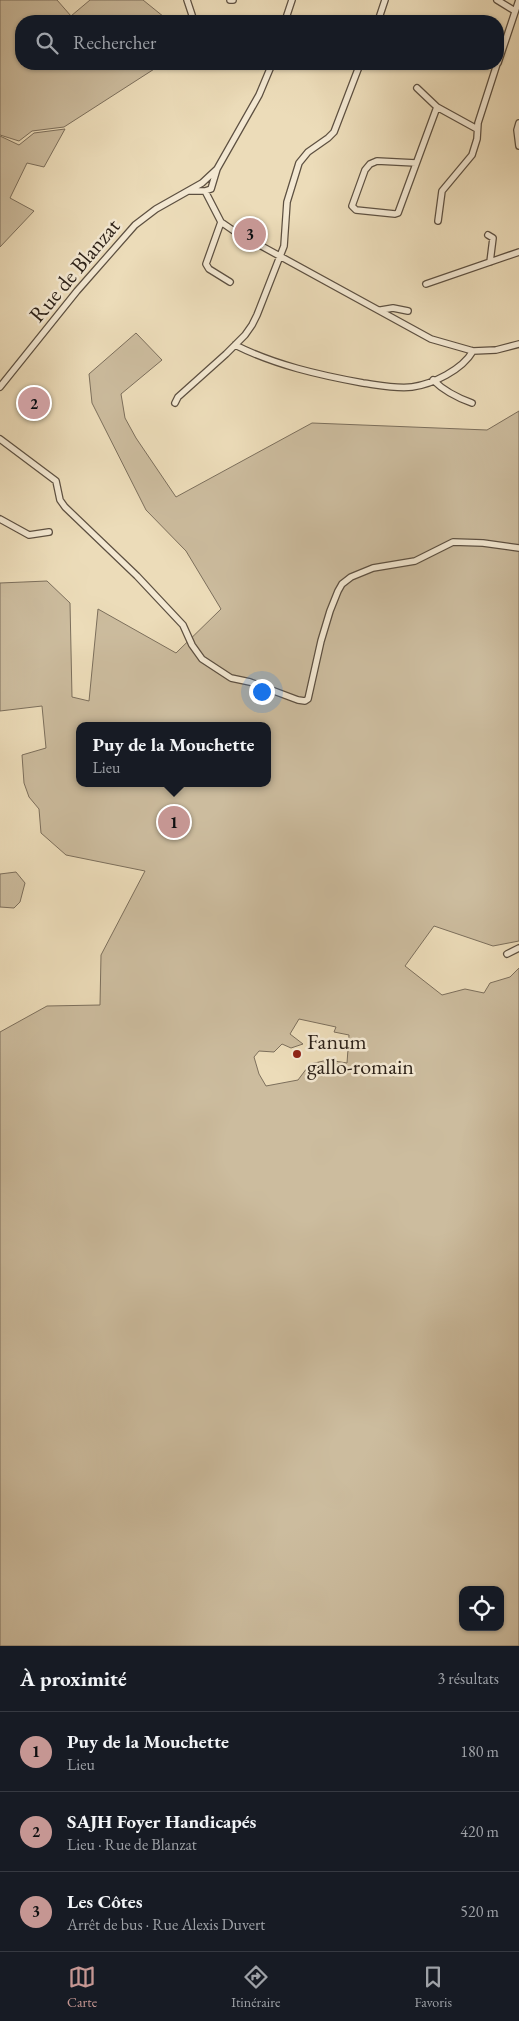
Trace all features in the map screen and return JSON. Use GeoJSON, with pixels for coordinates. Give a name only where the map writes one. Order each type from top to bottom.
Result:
{"type":"FeatureCollection","features":[{"type":"Feature","properties":{"kind":"street"},"geometry":{"type":"LineString","coordinates":[[187,0],[192,15]]}},
{"type":"Feature","properties":{"kind":"street"},"geometry":{"type":"LineString","coordinates":[[287,15],[292,0]]}},
{"type":"Feature","properties":{"kind":"street"},"geometry":{"type":"LineString","coordinates":[[380,15],[385,0]]}},
{"type":"Feature","properties":{"kind":"street"},"geometry":{"type":"LineString","coordinates":[[496,0],[515,11]]}},
{"type":"Feature","properties":{"kind":"street"},"geometry":{"type":"LineString","coordinates":[[504,45],[519,0]]}},
{"type":"Feature","properties":{"kind":"street","name":"Rue de Blanzat"},"geometry":{"type":"LineString","coordinates":[[212,202],[212,186],[217,169],[259,95],[269,70]]}},
{"type":"Feature","properties":{"kind":"street"},"geometry":{"type":"LineString","coordinates":[[175,403],[178,397],[245,335],[257,316],[284,246],[287,202],[299,163],[308,152],[334,132],[358,70]]}},
{"type":"Feature","properties":{"kind":"street"},"geometry":{"type":"LineString","coordinates":[[438,221],[442,191],[472,154],[478,139],[477,129],[496,70]]}},
{"type":"Feature","properties":{"kind":"street"},"geometry":{"type":"LineString","coordinates":[[417,88],[437,107],[477,129]]}},
{"type":"Feature","properties":{"kind":"street"},"geometry":{"type":"LineString","coordinates":[[416,163],[377,161],[370,164],[365,170],[352,206],[356,210],[398,213],[437,107]]}},
{"type":"Feature","properties":{"kind":"street"},"geometry":{"type":"LineString","coordinates":[[519,123],[517,130],[519,146]]}},
{"type":"Feature","properties":{"kind":"street","name":"Rue de Blanzat"},"geometry":{"type":"LineString","coordinates":[[0,387],[77,291],[135,225],[156,209],[204,182],[217,169]]}},
{"type":"Feature","properties":{"kind":"street"},"geometry":{"type":"LineString","coordinates":[[204,191],[209,191],[212,186],[210,182],[204,182],[204,191],[212,202],[221,222],[234,231],[431,339],[473,351],[496,350],[519,344]]}},
{"type":"Feature","properties":{"kind":"street","name":"Rue de Blanzat"},"geometry":{"type":"LineString","coordinates":[[188,191],[204,191]]}},
{"type":"Feature","properties":{"kind":"street"},"geometry":{"type":"LineString","coordinates":[[221,222],[206,264],[218,276],[230,282]]}},
{"type":"Feature","properties":{"kind":"street"},"geometry":{"type":"LineString","coordinates":[[488,235],[494,238],[490,262]]}},
{"type":"Feature","properties":{"kind":"street"},"geometry":{"type":"LineString","coordinates":[[426,284],[519,252]]}},
{"type":"Feature","properties":{"kind":"street"},"geometry":{"type":"LineString","coordinates":[[380,310],[393,308],[408,311]]}},
{"type":"Feature","properties":{"kind":"street"},"geometry":{"type":"LineString","coordinates":[[235,345],[308,372],[386,387],[412,387],[433,380],[468,359],[473,351]]}},
{"type":"Feature","properties":{"kind":"street"},"geometry":{"type":"LineString","coordinates":[[433,380],[440,388],[457,398],[472,403]]}},
{"type":"Feature","properties":{"kind":"street"},"geometry":{"type":"LineString","coordinates":[[0,439],[56,481],[60,500],[137,576],[183,625],[192,645],[202,659],[231,678],[250,682],[298,700],[305,701],[308,699],[321,641],[330,611],[342,584],[373,568],[415,560],[453,542],[483,543],[519,548]]}},
{"type":"Feature","properties":{"kind":"street"},"geometry":{"type":"LineString","coordinates":[[0,519],[29,535],[49,532]]}},
{"type":"Feature","properties":{"kind":"street"},"geometry":{"type":"LineString","coordinates":[[507,954],[519,948]]}},
{"type":"Feature","properties":{"kind":"shaded area"},"geometry":{"type":"Polygon","coordinates":[[[0,0],[57,0],[70,15],[15,15],[15,70],[153,70],[64,127],[32,131],[19,141],[0,135],[0,0]]]}},
{"type":"Feature","properties":{"kind":"shaded area"},"geometry":{"type":"Polygon","coordinates":[[[90,0],[143,0],[162,15],[72,15],[90,0]]]}},
{"type":"Feature","properties":{"kind":"shaded area"},"geometry":{"type":"Polygon","coordinates":[[[65,129],[44,167],[27,163],[10,198],[34,211],[0,247],[0,136],[19,145],[34,133],[65,129]]]}},
{"type":"Feature","properties":{"kind":"shaded area"},"geometry":{"type":"Polygon","coordinates":[[[136,333],[162,360],[121,394],[125,418],[136,438],[176,497],[312,423],[487,430],[519,411],[519,941],[493,946],[434,926],[405,966],[442,995],[465,989],[484,993],[490,983],[510,977],[519,968],[519,1646],[0,1646],[0,1032],[47,1006],[100,1005],[101,955],[145,871],[66,855],[41,833],[39,809],[29,797],[24,783],[22,755],[46,748],[42,706],[0,711],[0,583],[47,581],[70,603],[72,697],[89,701],[98,609],[176,653],[221,609],[186,551],[146,510],[92,403],[89,374],[136,333]],[[299,1019],[290,1034],[303,1044],[291,1048],[282,1044],[274,1052],[259,1051],[254,1057],[259,1074],[266,1086],[298,1080],[310,1064],[328,1060],[347,1063],[349,1035],[334,1032],[336,1027],[299,1019]]]}},
{"type":"Feature","properties":{"kind":"shaded area"},"geometry":{"type":"Polygon","coordinates":[[[16,872],[25,883],[20,902],[14,908],[0,907],[0,874],[16,872]]]}},
{"type":"Feature","properties":{"kind":"place","name":"Les Côtes"},"geometry":{"type":"Point","coordinates":[250,234]}},
{"type":"Feature","properties":{"kind":"place","name":"SAJH Foyer Handicapés"},"geometry":{"type":"Point","coordinates":[34,403]}},
{"type":"Feature","properties":{"kind":"place","name":"Puy de la Mouchette"},"geometry":{"type":"Point","coordinates":[174,822]}},
{"type":"Feature","properties":{"kind":"place","name":"Fanum gallo-romain"},"geometry":{"type":"Point","coordinates":[297,1054]}}]}
